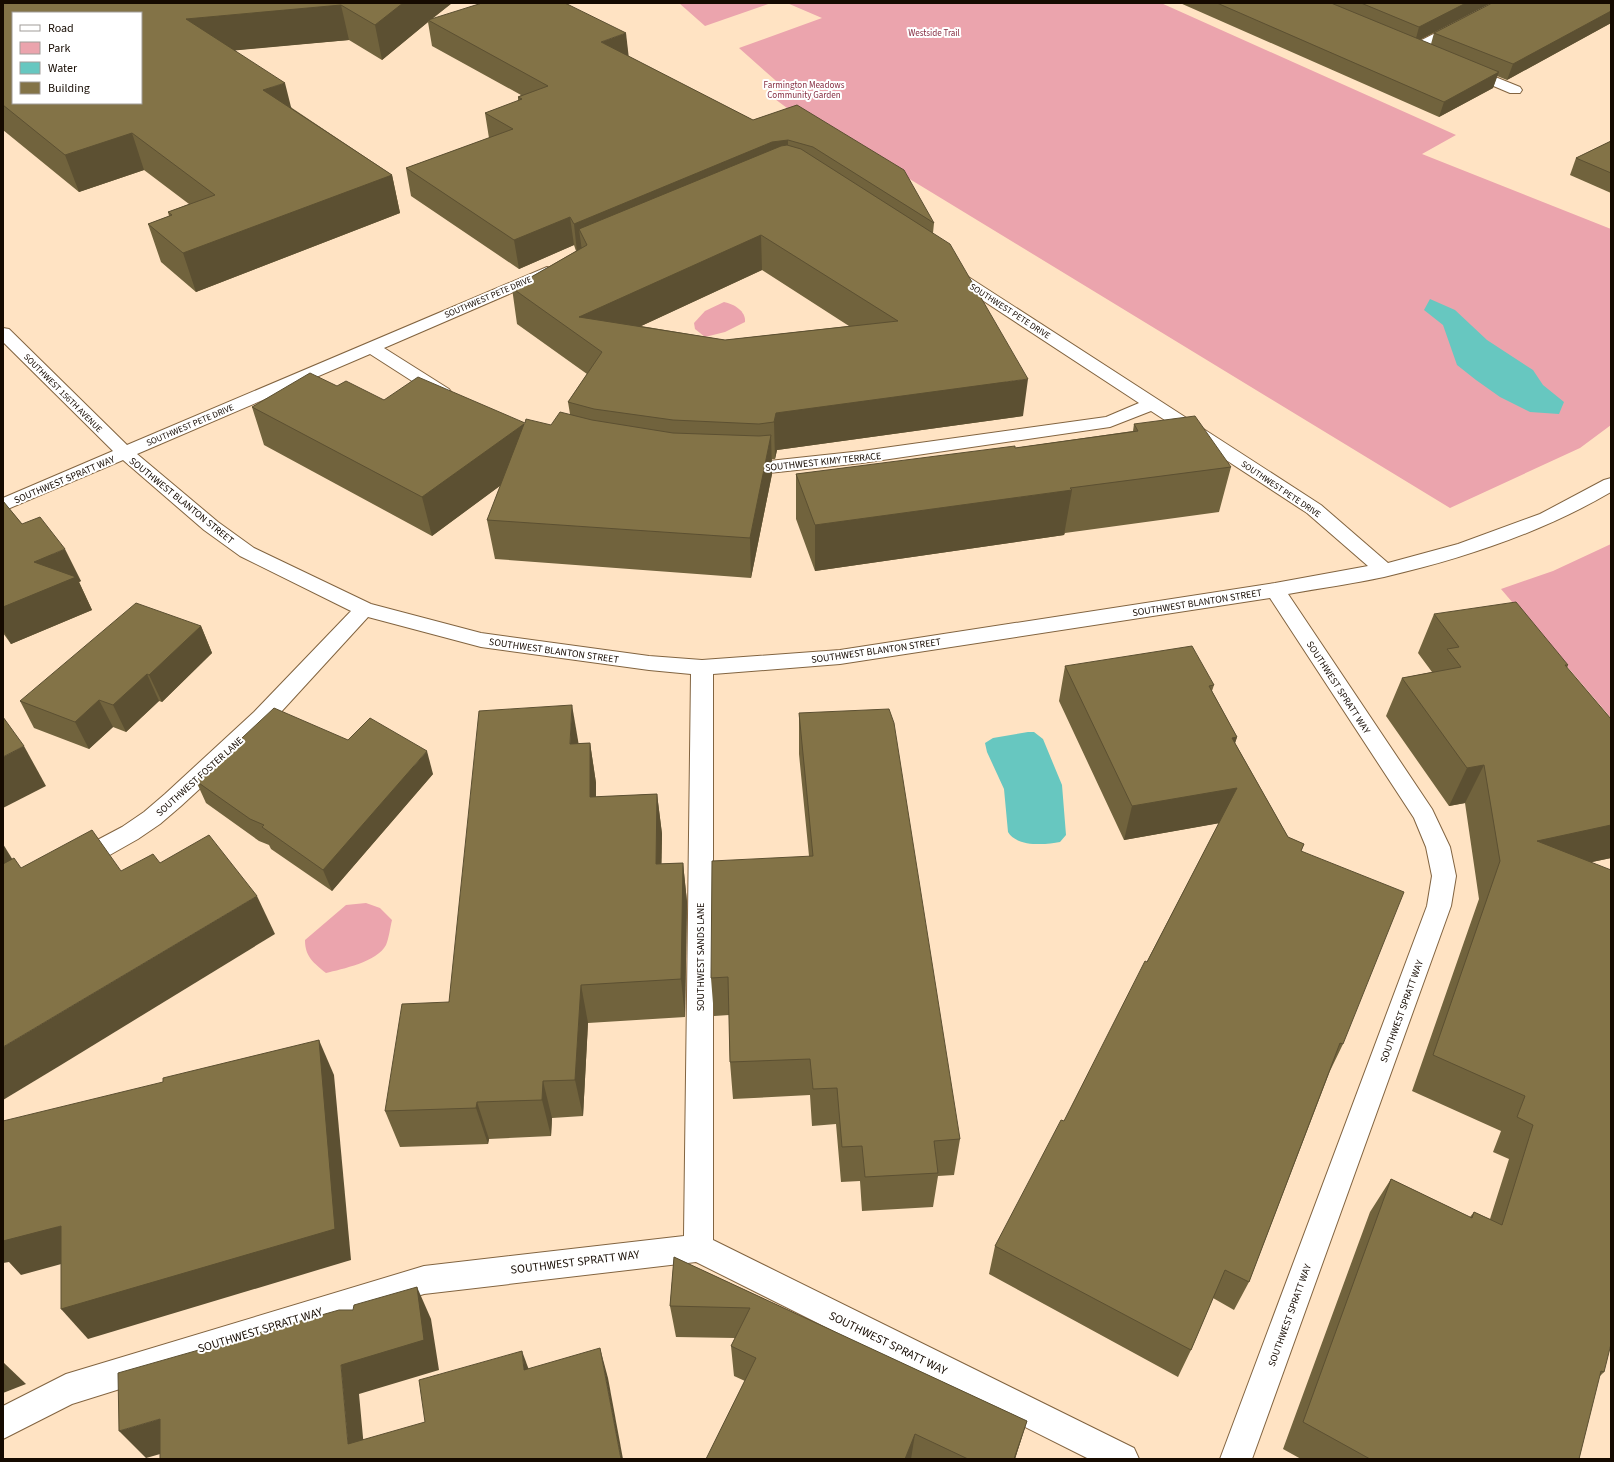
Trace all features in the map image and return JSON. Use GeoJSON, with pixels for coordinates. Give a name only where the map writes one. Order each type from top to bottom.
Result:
{"type":"FeatureCollection","features":[{"type":"Feature","properties":{"kind":"street"},"geometry":{"type":"LineString","coordinates":[[1416,48],[1503,3]]}},
{"type":"Feature","properties":{"kind":"street"},"geometry":{"type":"LineString","coordinates":[[1401,42],[1430,54]]}},
{"type":"Feature","properties":{"kind":"street"},"geometry":{"type":"LineString","coordinates":[[1458,66],[1515,90]]}},
{"type":"Feature","properties":{"kind":"street","name":"SOUTHWEST PETE DRIVE"},"geometry":{"type":"LineString","coordinates":[[939,265],[1314,509],[1384,570]]}},
{"type":"Feature","properties":{"kind":"street","name":"SOUTHWEST PETE DRIVE"},"geometry":{"type":"LineString","coordinates":[[125,453],[559,266]]}},
{"type":"Feature","properties":{"kind":"street","name":"SOUTHWEST 156TH AVENUE"},"geometry":{"type":"LineString","coordinates":[[3,333],[125,453]]}},
{"type":"Feature","properties":{"kind":"street"},"geometry":{"type":"LineString","coordinates":[[371,347],[460,404]]}},
{"type":"Feature","properties":{"kind":"street","name":"SOUTHWEST KIMY TERRACE"},"geometry":{"type":"LineString","coordinates":[[722,466],[760,468],[862,457],[1110,422],[1152,404]]}},
{"type":"Feature","properties":{"kind":"street","name":"SOUTHWEST SPRATT WAY"},"geometry":{"type":"LineString","coordinates":[[3,505],[125,453]]}},
{"type":"Feature","properties":{"kind":"street","name":"SOUTHWEST BLANTON STREET"},"geometry":{"type":"LineString","coordinates":[[125,453],[211,526],[247,552],[364,609],[481,640],[649,663],[702,667],[840,657],[1275,590],[1384,570],[1465,548],[1546,518],[1611,484]]}},
{"type":"Feature","properties":{"kind":"street","name":"SOUTHWEST SPRATT WAY"},"geometry":{"type":"LineString","coordinates":[[1236,1459],[1439,906],[1444,876],[1438,847],[1424,815],[1275,590]]}},
{"type":"Feature","properties":{"kind":"street","name":"SOUTHWEST FOSTER LANE"},"geometry":{"type":"LineString","coordinates":[[57,873],[130,833],[152,818],[173,800],[262,718],[364,609]]}},
{"type":"Feature","properties":{"kind":"street","name":"SOUTHWEST SANDS LANE"},"geometry":{"type":"LineString","coordinates":[[698,1248],[702,667]]}},
{"type":"Feature","properties":{"kind":"street","name":"SOUTHWEST SPRATT WAY"},"geometry":{"type":"LineString","coordinates":[[3,1423],[66,1390],[424,1280],[698,1248],[1123,1459]]}},
{"type":"Feature","properties":{"kind":"green space"},"geometry":{"type":"Polygon","coordinates":[[[679,3],[771,3],[705,26],[679,3]]]}},
{"type":"Feature","properties":{"kind":"green space"},"geometry":{"type":"Polygon","coordinates":[[[787,3],[1161,3],[1456,135],[1422,154],[1611,229],[1611,425],[1580,448],[1450,508],[816,122],[795,114],[771,96],[783,87],[739,48],[822,18],[787,3]]]}},
{"type":"Feature","properties":{"kind":"green space"},"geometry":{"type":"Polygon","coordinates":[[[724,302],[732,304],[739,309],[744,315],[745,322],[725,332],[705,337],[695,329],[694,323],[705,311],[724,302]]]}},
{"type":"Feature","properties":{"kind":"green space"},"geometry":{"type":"Polygon","coordinates":[[[1611,544],[1611,718],[1501,589],[1553,571],[1611,544]]]}},
{"type":"Feature","properties":{"kind":"green space"},"geometry":{"type":"Polygon","coordinates":[[[366,903],[380,908],[392,920],[386,945],[375,956],[359,964],[326,973],[314,963],[308,955],[305,940],[346,905],[366,903]]]}},
{"type":"Feature","properties":{"kind":"water"},"geometry":{"type":"Polygon","coordinates":[[[1430,299],[1455,310],[1487,340],[1533,370],[1543,385],[1564,402],[1559,414],[1530,412],[1500,397],[1457,365],[1443,325],[1424,310],[1430,299]]]}},
{"type":"Feature","properties":{"kind":"water"},"geometry":{"type":"Polygon","coordinates":[[[1034,732],[1043,739],[1062,785],[1066,835],[1060,842],[1047,844],[1024,843],[1012,837],[1008,832],[1004,789],[987,752],[985,743],[993,738],[1034,732]]]}},
{"type":"Feature","properties":{"kind":"building"},"geometry":{"type":"Polygon","coordinates":[[[3,3],[403,3],[375,25],[341,5],[186,19],[285,83],[263,90],[392,175],[183,253],[148,224],[172,215],[168,212],[215,195],[132,133],[65,155],[3,105],[3,3]]]}},
{"type":"Feature","properties":{"kind":"building"},"geometry":{"type":"Polygon","coordinates":[[[482,3],[565,3],[626,33],[601,42],[753,120],[797,105],[904,170],[934,223],[813,147],[788,140],[772,142],[574,224],[570,217],[514,240],[406,168],[513,129],[485,113],[522,99],[518,97],[548,86],[428,20],[482,3]]]}},
{"type":"Feature","properties":{"kind":"building"},"geometry":{"type":"Polygon","coordinates":[[[1217,3],[1331,3],[1499,72],[1444,102],[1217,3]]]}},
{"type":"Feature","properties":{"kind":"building"},"geometry":{"type":"Polygon","coordinates":[[[1361,3],[1466,3],[1419,27],[1361,3]]]}},
{"type":"Feature","properties":{"kind":"building"},"geometry":{"type":"Polygon","coordinates":[[[1492,3],[1611,3],[1611,11],[1513,64],[1434,33],[1492,3]]]}},
{"type":"Feature","properties":{"kind":"building"},"geometry":{"type":"Polygon","coordinates":[[[1611,141],[1611,173],[1576,158],[1611,141]]]}},
{"type":"Feature","properties":{"kind":"building"},"geometry":{"type":"Polygon","coordinates":[[[787,145],[801,149],[950,244],[1028,379],[776,413],[774,422],[759,424],[673,420],[594,409],[568,402],[602,352],[512,288],[587,245],[579,229],[781,146],[787,145]],[[761,235],[579,317],[725,340],[898,321],[761,235]]]}},
{"type":"Feature","properties":{"kind":"building"},"geometry":{"type":"Polygon","coordinates":[[[310,373],[337,386],[346,381],[384,400],[418,377],[525,423],[526,419],[551,425],[560,412],[592,420],[673,433],[759,436],[771,435],[750,538],[487,520],[524,424],[422,497],[252,407],[310,373]]]}},
{"type":"Feature","properties":{"kind":"building"},"geometry":{"type":"Polygon","coordinates":[[[1195,416],[1231,467],[1070,488],[1072,490],[815,525],[796,474],[1015,446],[1015,448],[1138,431],[1134,424],[1195,416]]]}},
{"type":"Feature","properties":{"kind":"building"},"geometry":{"type":"Polygon","coordinates":[[[3,501],[22,524],[40,517],[65,549],[34,562],[76,577],[3,607],[3,501]]]}},
{"type":"Feature","properties":{"kind":"building"},"geometry":{"type":"Polygon","coordinates":[[[1516,602],[1568,665],[1565,665],[1611,719],[1611,825],[1537,841],[1611,870],[1611,1344],[1604,1372],[1601,1371],[1579,1459],[1370,1459],[1303,1422],[1391,1179],[1472,1218],[1474,1212],[1502,1225],[1533,1125],[1517,1117],[1525,1096],[1433,1055],[1500,861],[1484,765],[1467,768],[1402,678],[1461,667],[1447,649],[1459,647],[1434,614],[1516,602]]]}},
{"type":"Feature","properties":{"kind":"building"},"geometry":{"type":"Polygon","coordinates":[[[136,603],[201,626],[149,675],[147,674],[113,705],[99,700],[75,722],[20,701],[136,603]]]}},
{"type":"Feature","properties":{"kind":"building"},"geometry":{"type":"Polygon","coordinates":[[[1192,646],[1214,685],[1209,686],[1237,737],[1232,738],[1288,837],[1304,844],[1301,851],[1404,892],[1343,1044],[1340,1043],[1249,1282],[1225,1270],[1191,1350],[995,1246],[1061,1120],[1064,1121],[1145,961],[1147,962],[1237,788],[1132,806],[1065,666],[1192,646]]]}},
{"type":"Feature","properties":{"kind":"building"},"geometry":{"type":"Polygon","coordinates":[[[572,705],[570,744],[590,743],[590,797],[657,794],[656,864],[683,863],[681,979],[581,985],[575,1080],[543,1081],[542,1100],[477,1102],[476,1108],[385,1111],[402,1004],[449,1002],[479,711],[572,705]]]}},
{"type":"Feature","properties":{"kind":"building"},"geometry":{"type":"Polygon","coordinates":[[[274,708],[348,740],[370,718],[427,751],[323,870],[262,827],[264,825],[250,819],[196,781],[274,708]]]}},
{"type":"Feature","properties":{"kind":"building"},"geometry":{"type":"Polygon","coordinates":[[[889,709],[894,723],[960,1139],[934,1141],[938,1173],[865,1177],[862,1146],[842,1147],[837,1088],[813,1089],[810,1059],[730,1062],[728,977],[711,978],[712,861],[813,856],[799,713],[889,709]]]}},
{"type":"Feature","properties":{"kind":"building"},"geometry":{"type":"Polygon","coordinates":[[[3,717],[24,746],[3,757],[3,717]]]}},
{"type":"Feature","properties":{"kind":"building"},"geometry":{"type":"Polygon","coordinates":[[[92,830],[121,871],[153,854],[160,863],[209,835],[257,896],[3,1047],[3,864],[14,858],[21,868],[92,830]]]}},
{"type":"Feature","properties":{"kind":"building"},"geometry":{"type":"Polygon","coordinates":[[[319,1040],[335,1229],[61,1309],[61,1226],[3,1241],[3,1121],[163,1082],[163,1078],[319,1040]]]}},
{"type":"Feature","properties":{"kind":"building"},"geometry":{"type":"Polygon","coordinates":[[[674,1257],[1027,1421],[1014,1459],[968,1459],[915,1434],[905,1459],[706,1459],[756,1358],[731,1346],[750,1308],[670,1306],[674,1257]]]}},
{"type":"Feature","properties":{"kind":"building"},"geometry":{"type":"Polygon","coordinates":[[[417,1287],[424,1340],[341,1365],[348,1444],[425,1422],[419,1380],[522,1351],[524,1370],[600,1348],[621,1459],[160,1459],[160,1419],[119,1431],[118,1373],[339,1310],[353,1310],[354,1305],[417,1287]]]}},
{"type":"Feature","properties":{"kind":"park label","name":"Westside Trail"},"geometry":{"type":"Point","coordinates":[934,33]}},
{"type":"Feature","properties":{"kind":"park label","name":"Farmington Meadows Community Garden"},"geometry":{"type":"Point","coordinates":[804,90]}}]}
